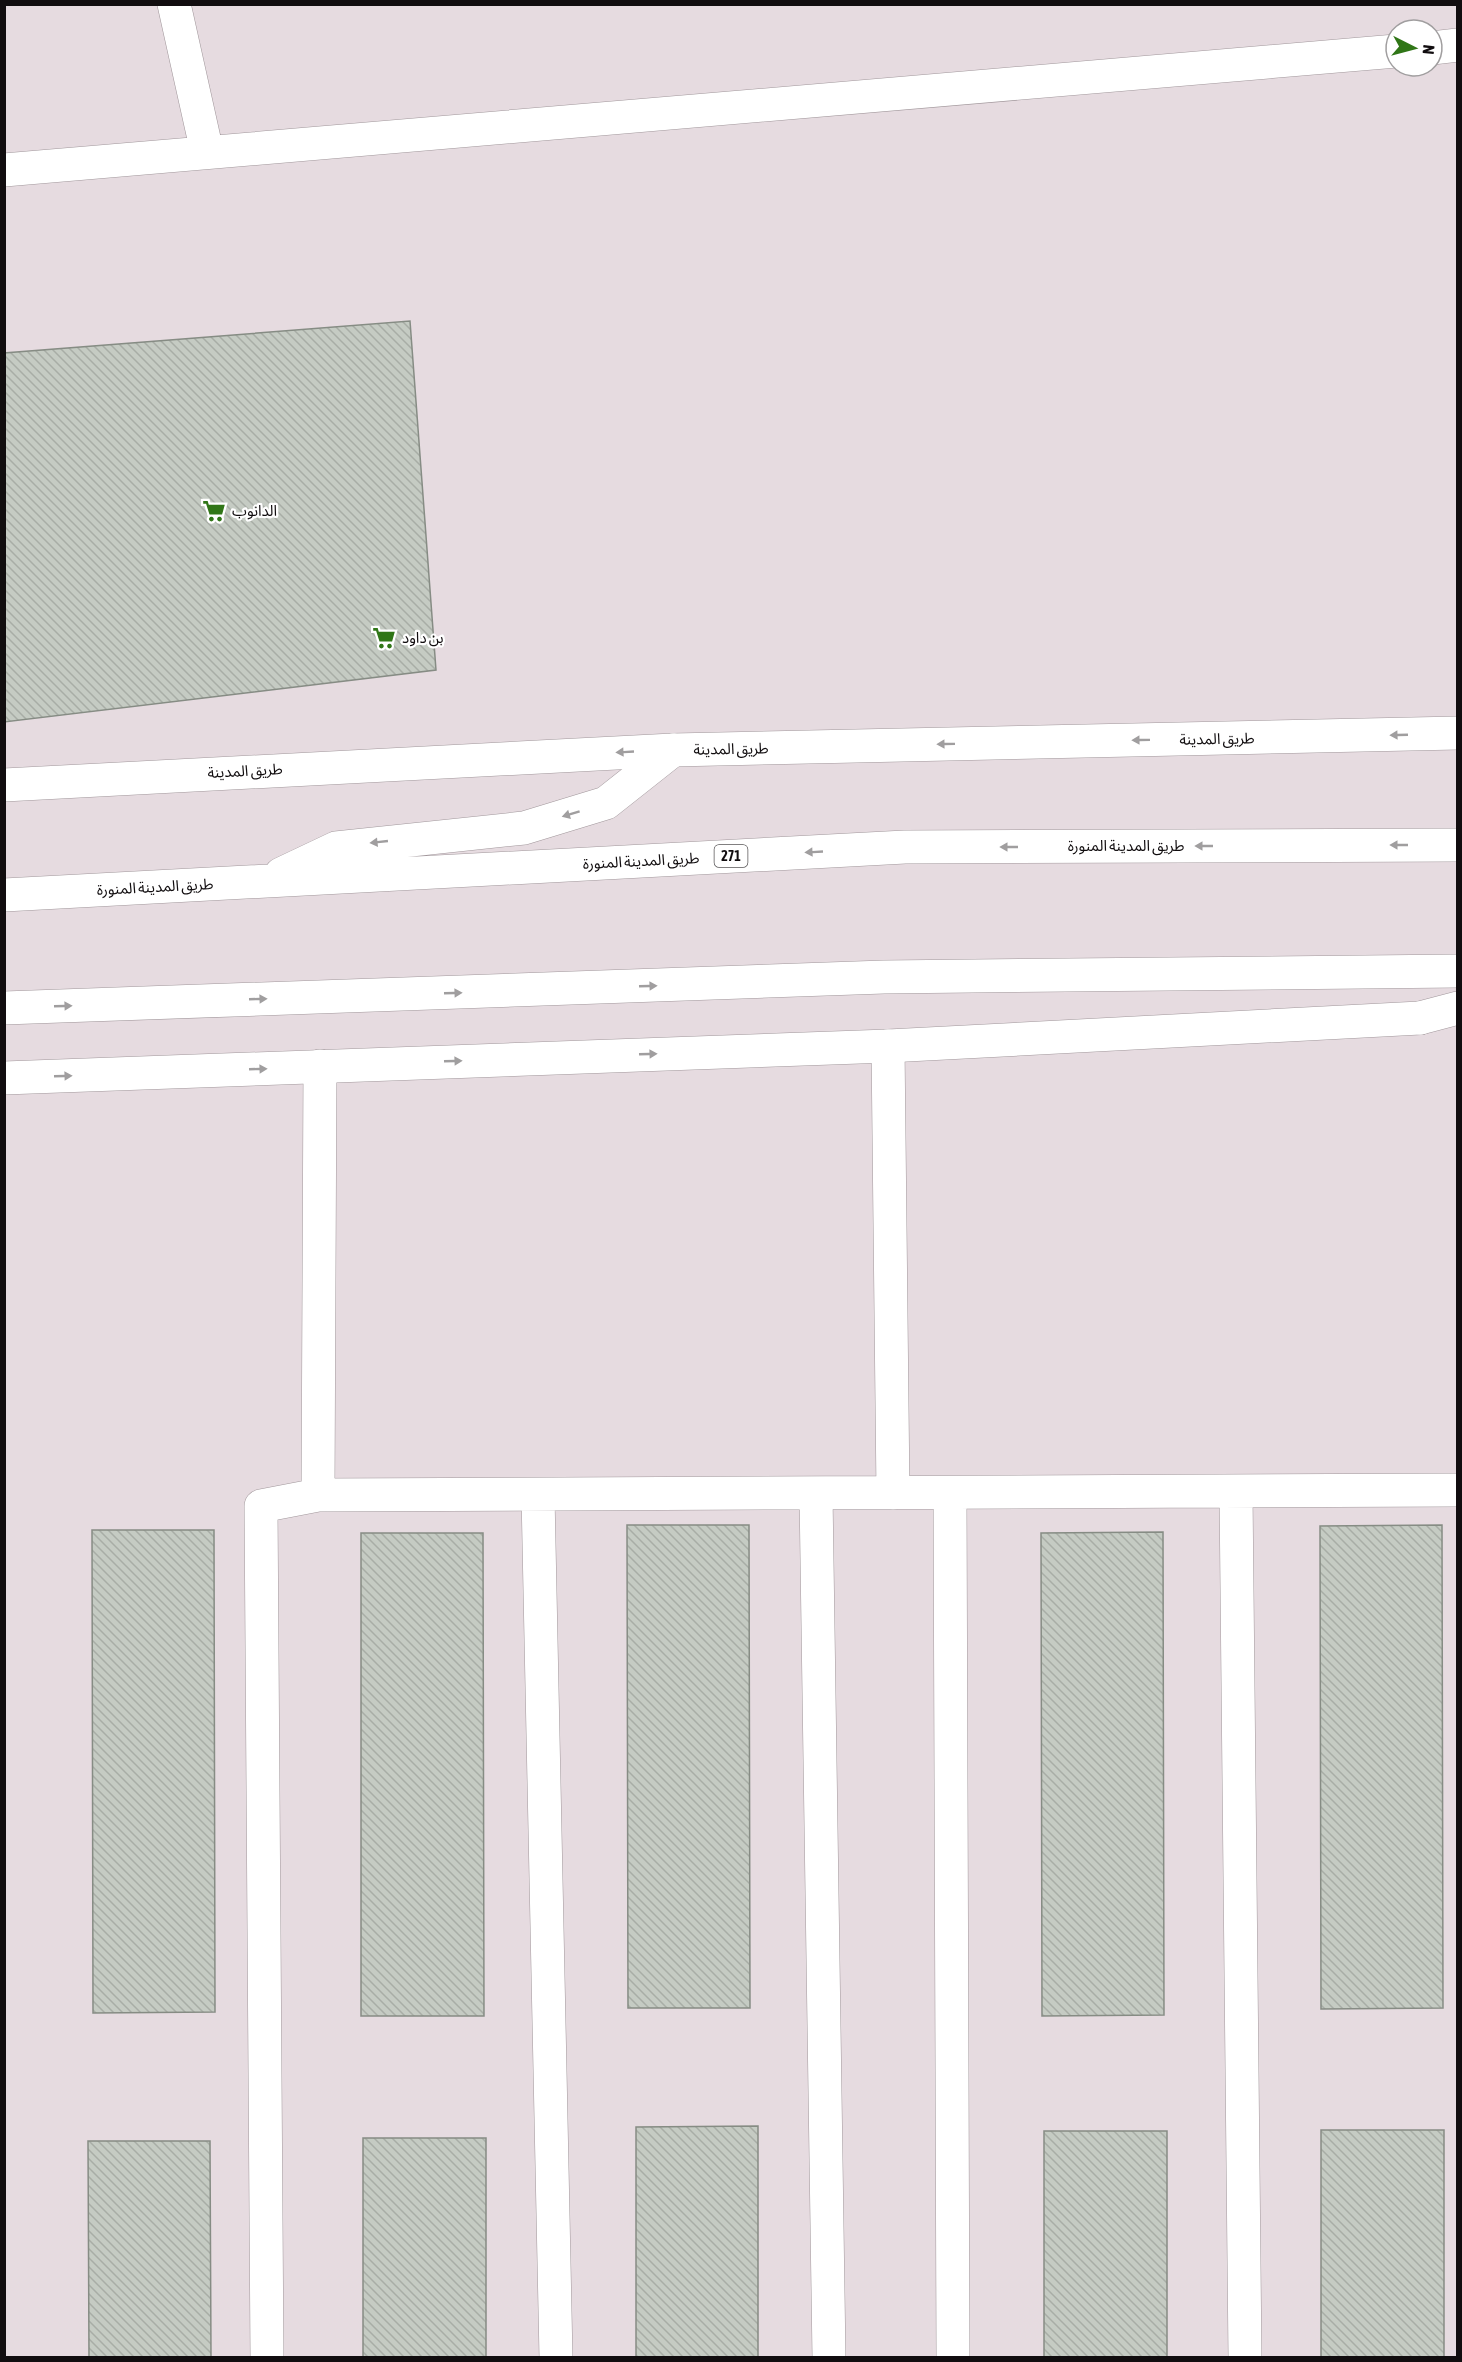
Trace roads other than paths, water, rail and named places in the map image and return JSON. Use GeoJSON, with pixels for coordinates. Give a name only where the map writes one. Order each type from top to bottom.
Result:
{"type":"FeatureCollection","features":[{"type":"Feature","properties":{"kind":"main road"},"geometry":{"type":"LineString","coordinates":[[174,4],[207,152]]}},
{"type":"Feature","properties":{"kind":"main road"},"geometry":{"type":"LineString","coordinates":[[4,170],[1384,52]]}},
{"type":"Feature","properties":{"kind":"main road","name":"طريق المدينة"},"geometry":{"type":"LineString","coordinates":[[4,784],[673,750],[1458,733]]}},
{"type":"Feature","properties":{"kind":"main road"},"geometry":{"type":"LineString","coordinates":[[265,882],[336,848],[524,828],[606,803],[673,750]]}},
{"type":"Feature","properties":{"kind":"main road","name":"طريق المدينة المنورة"},"geometry":{"type":"LineString","coordinates":[[4,895],[905,847],[1458,844]]}},
{"type":"Feature","properties":{"kind":"main road"},"geometry":{"type":"LineString","coordinates":[[4,1008],[872,978],[1458,971]]}},
{"type":"Feature","properties":{"kind":"main road"},"geometry":{"type":"LineString","coordinates":[[1420,1018],[1458,1008]]}},
{"type":"Feature","properties":{"kind":"main road"},"geometry":{"type":"LineString","coordinates":[[4,1078],[888,1046],[1420,1018],[1458,1018]]}},
{"type":"Feature","properties":{"kind":"main road"},"geometry":{"type":"LineString","coordinates":[[888,1046],[893,1493]]}},
{"type":"Feature","properties":{"kind":"main road"},"geometry":{"type":"LineString","coordinates":[[318,1496],[320,1066]]}},
{"type":"Feature","properties":{"kind":"main road"},"geometry":{"type":"LineString","coordinates":[[267,2358],[261,1506],[318,1496],[1236,1493],[1458,1490]]}},
{"type":"Feature","properties":{"kind":"main road"},"geometry":{"type":"LineString","coordinates":[[950,1493],[953,2358]]}},
{"type":"Feature","properties":{"kind":"main road"},"geometry":{"type":"LineString","coordinates":[[1236,1493],[1245,2358]]}},
{"type":"Feature","properties":{"kind":"main road"},"geometry":{"type":"LineString","coordinates":[[538,1494],[556,2358]]}},
{"type":"Feature","properties":{"kind":"main road"},"geometry":{"type":"LineString","coordinates":[[816,1494],[830,2358]]}},
{"type":"Feature","properties":{"kind":"place","name":"الدانوب"},"geometry":{"type":"Point","coordinates":[214,511]}},
{"type":"Feature","properties":{"kind":"place","name":"بن داود"},"geometry":{"type":"Point","coordinates":[384,638]}}]}
